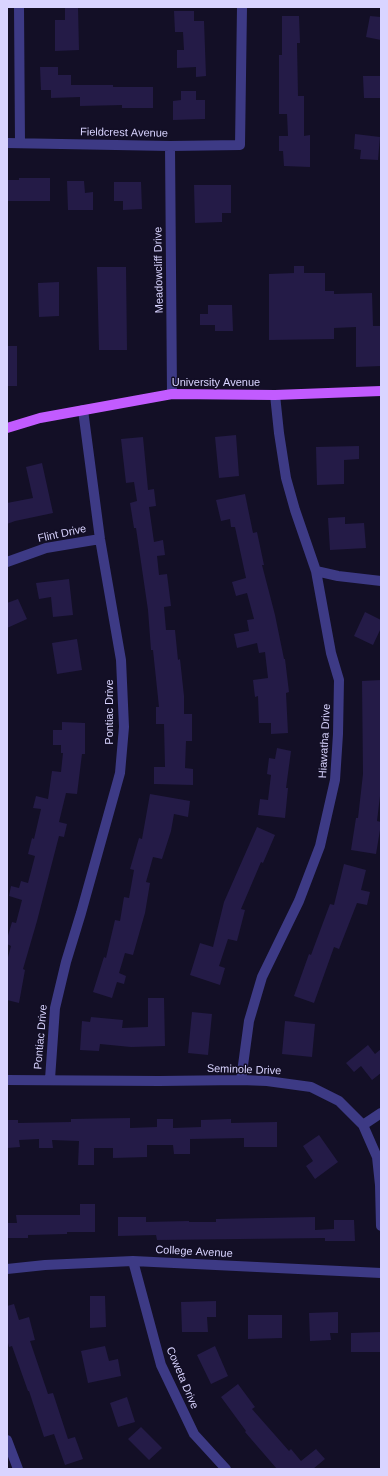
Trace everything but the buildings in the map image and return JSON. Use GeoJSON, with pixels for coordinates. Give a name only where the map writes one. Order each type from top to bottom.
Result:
{"type":"FeatureCollection","features":[{"type":"Feature","properties":{"kind":"main road","name":"University Avenue"},"geometry":{"type":"LineString","coordinates":[[7,428],[40,418],[172,394],[275,395],[381,392]]}},
{"type":"Feature","properties":{"kind":"street"},"geometry":{"type":"LineString","coordinates":[[19,7],[20,142]]}},
{"type":"Feature","properties":{"kind":"street","name":"Fieldcrest Avenue"},"geometry":{"type":"LineString","coordinates":[[7,143],[20,142],[170,146],[240,145],[242,7]]}},
{"type":"Feature","properties":{"kind":"street","name":"Meadowcliff Drive"},"geometry":{"type":"LineString","coordinates":[[170,146],[172,394]]}},
{"type":"Feature","properties":{"kind":"street","name":"Hiawatha Drive"},"geometry":{"type":"LineString","coordinates":[[241,1080],[249,1021],[262,977],[299,901],[320,846],[335,780],[339,680],[331,653],[316,571],[294,510],[286,478],[275,395]]}},
{"type":"Feature","properties":{"kind":"street","name":"Pontiac Drive"},"geometry":{"type":"LineString","coordinates":[[50,1079],[55,1008],[66,962],[81,914],[120,773],[124,727],[121,660],[100,538],[83,410]]}},
{"type":"Feature","properties":{"kind":"street","name":"Flint Drive"},"geometry":{"type":"LineString","coordinates":[[7,562],[46,548],[100,538]]}},
{"type":"Feature","properties":{"kind":"street"},"geometry":{"type":"LineString","coordinates":[[316,571],[338,576],[381,581]]}},
{"type":"Feature","properties":{"kind":"street","name":"Seminole Drive"},"geometry":{"type":"LineString","coordinates":[[7,1080],[241,1080],[267,1081],[311,1087],[339,1101],[363,1125],[377,1157],[380,1185],[381,1226]]}},
{"type":"Feature","properties":{"kind":"street"},"geometry":{"type":"LineString","coordinates":[[363,1125],[381,1112]]}},
{"type":"Feature","properties":{"kind":"street","name":"College Avenue"},"geometry":{"type":"LineString","coordinates":[[7,1269],[45,1265],[132,1262],[381,1273]]}},
{"type":"Feature","properties":{"kind":"street","name":"Coweta Drive"},"geometry":{"type":"LineString","coordinates":[[132,1262],[161,1365],[194,1434],[226,1469]]}},
{"type":"Feature","properties":{"kind":"street"},"geometry":{"type":"LineString","coordinates":[[7,1440],[18,1469]]}}]}
